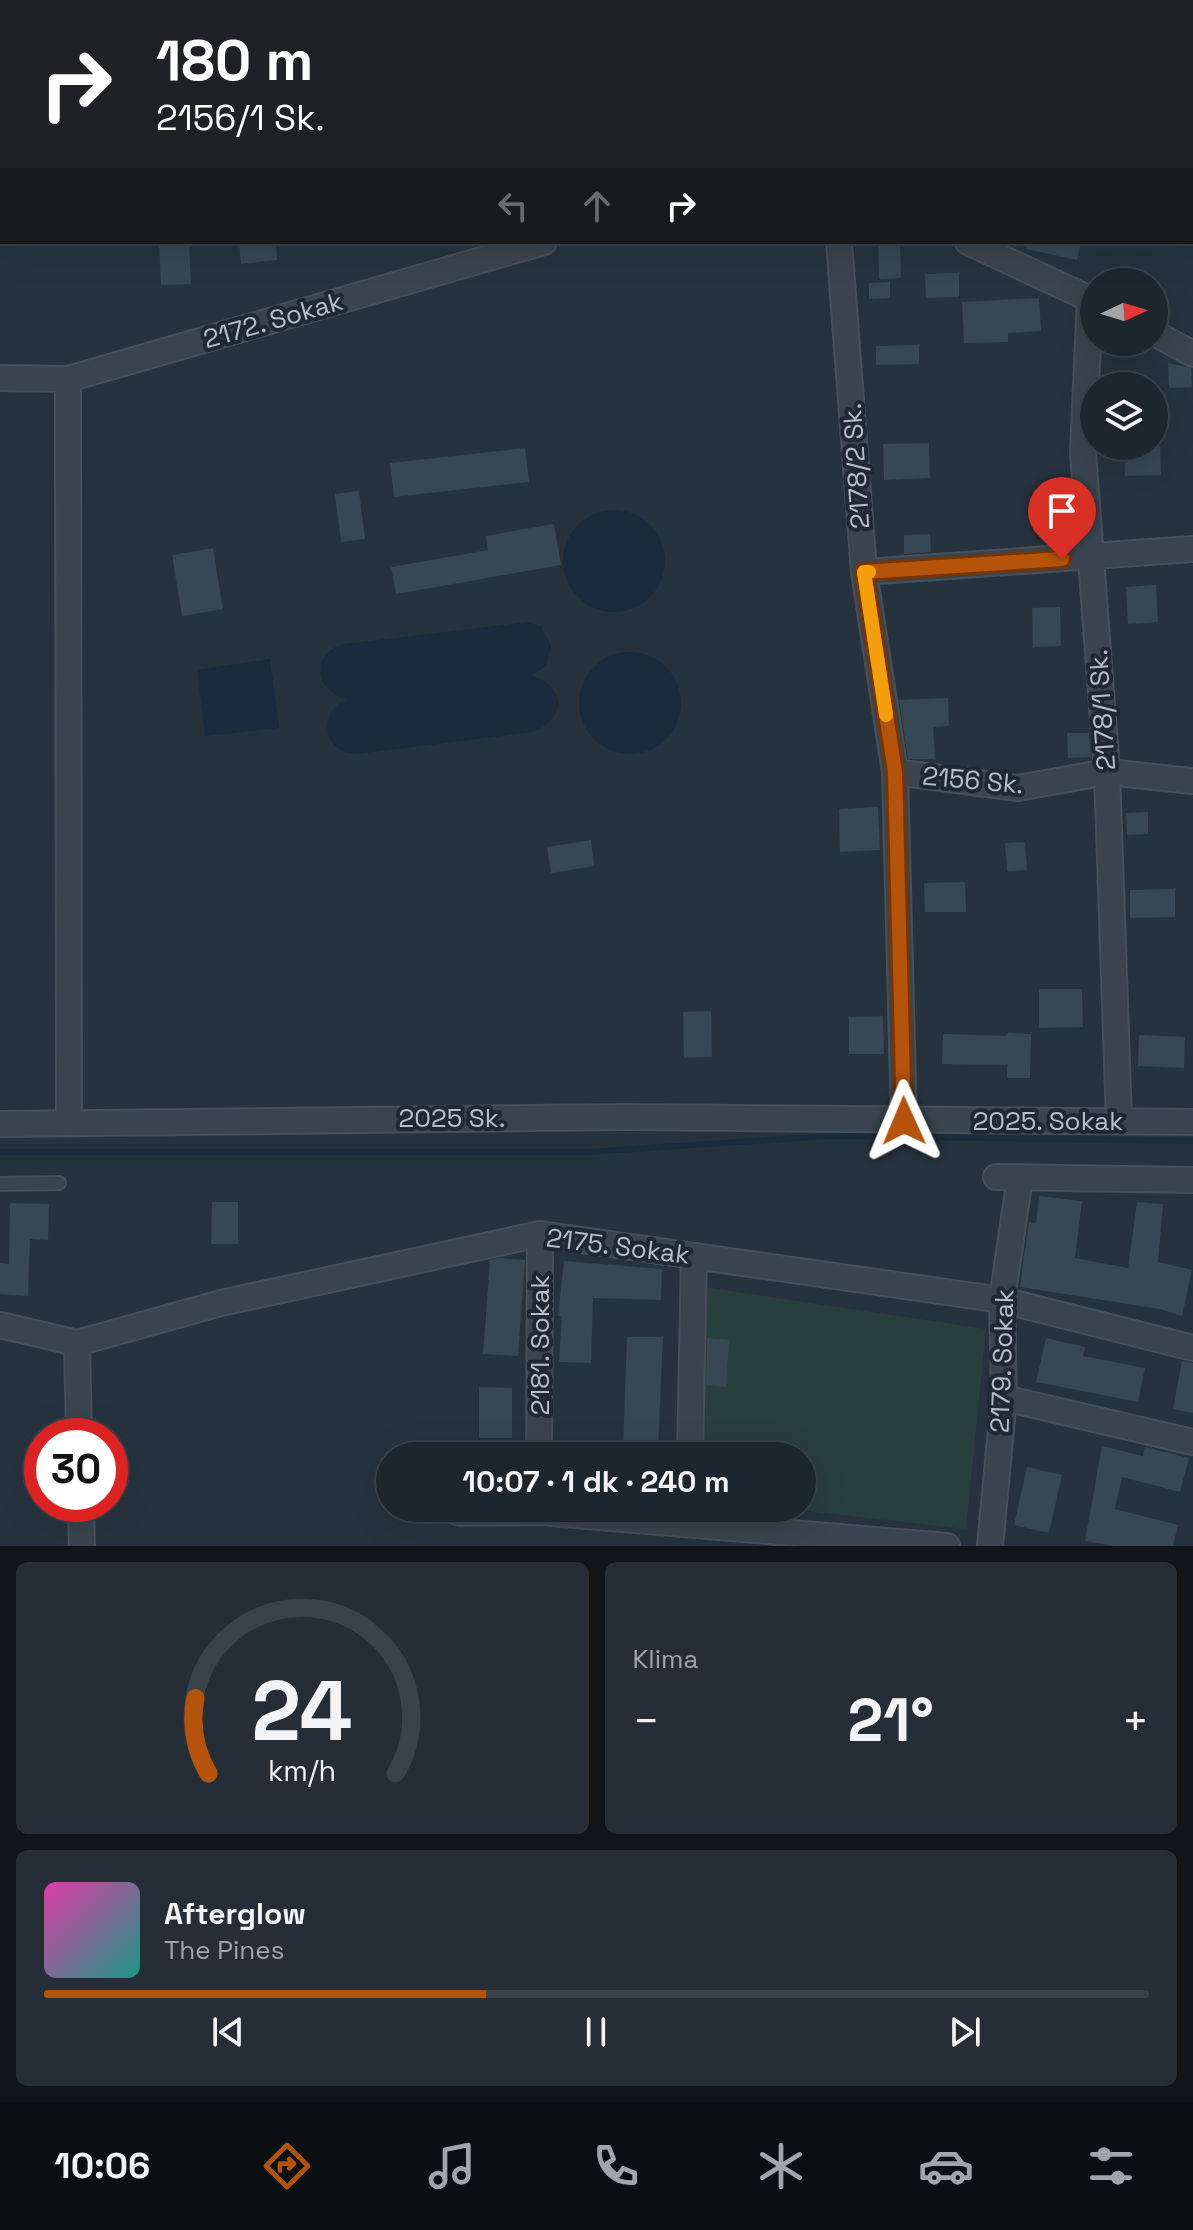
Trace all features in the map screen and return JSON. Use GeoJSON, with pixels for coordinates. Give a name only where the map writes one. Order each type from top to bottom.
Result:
{"type":"FeatureCollection","features":[{"type":"Feature","properties":{"kind":"street","name":"2172. Sokak"},"geometry":{"type":"LineString","coordinates":[[0,378],[68,379],[537,244]]}},
{"type":"Feature","properties":{"kind":"street","name":"2178/2 Sk."},"geometry":{"type":"LineString","coordinates":[[839,244],[864,572],[895,772],[904,1121]]}},
{"type":"Feature","properties":{"kind":"street"},"geometry":{"type":"LineString","coordinates":[[972,244],[1080,294]]}},
{"type":"Feature","properties":{"kind":"street"},"geometry":{"type":"LineString","coordinates":[[1168,341],[1193,354]]}},
{"type":"Feature","properties":{"kind":"street","name":"2178/1 Sk."},"geometry":{"type":"LineString","coordinates":[[1089,356],[1083,452],[1107,772],[1119,1121]]}},
{"type":"Feature","properties":{"kind":"street"},"geometry":{"type":"LineString","coordinates":[[68,379],[69,1122]]}},
{"type":"Feature","properties":{"kind":"street"},"geometry":{"type":"LineString","coordinates":[[864,572],[1193,549]]}},
{"type":"Feature","properties":{"kind":"street","name":"2156 Sk."},"geometry":{"type":"LineString","coordinates":[[895,772],[1018,788],[1107,772],[1193,781]]}},
{"type":"Feature","properties":{"kind":"street","name":"2025 Sk."},"geometry":{"type":"LineString","coordinates":[[0,1124],[611,1117],[904,1121]]}},
{"type":"Feature","properties":{"kind":"street","name":"2025. Sokak"},"geometry":{"type":"LineString","coordinates":[[904,1121],[1193,1122]]}},
{"type":"Feature","properties":{"kind":"street","name":"2179. Sokak"},"geometry":{"type":"LineString","coordinates":[[990,1546],[1004,1398],[1002,1300],[1008,1177],[1193,1180]]}},
{"type":"Feature","properties":{"kind":"street","name":"2175. Sokak"},"geometry":{"type":"LineString","coordinates":[[0,1325],[77,1343],[221,1303],[540,1234],[1002,1300],[1193,1348]]}},
{"type":"Feature","properties":{"kind":"street","name":"2181. Sokak"},"geometry":{"type":"LineString","coordinates":[[539,1442],[540,1234]]}},
{"type":"Feature","properties":{"kind":"street"},"geometry":{"type":"LineString","coordinates":[[690,1442],[694,1256]]}},
{"type":"Feature","properties":{"kind":"street"},"geometry":{"type":"LineString","coordinates":[[77,1343],[79,1418]]}},
{"type":"Feature","properties":{"kind":"street"},"geometry":{"type":"LineString","coordinates":[[1004,1398],[1193,1442]]}},
{"type":"Feature","properties":{"kind":"street"},"geometry":{"type":"LineString","coordinates":[[81,1522],[82,1546]]}},
{"type":"Feature","properties":{"kind":"street"},"geometry":{"type":"LineString","coordinates":[[741,1522],[947,1546]]}},
{"type":"Feature","properties":{"kind":"lane"},"geometry":{"type":"LineString","coordinates":[[0,1184],[59,1183]]}},
{"type":"Feature","properties":{"kind":"green space"},"geometry":{"type":"Polygon","coordinates":[[[704,1287],[986,1329],[966,1529],[816,1512],[816,1442],[697,1442],[704,1287]]]}},
{"type":"Feature","properties":{"kind":"water"},"geometry":{"type":"Polygon","coordinates":[[[614,510],[633,514],[650,525],[661,542],[665,561],[661,580],[650,597],[633,608],[614,612],[595,608],[578,597],[567,580],[563,561],[567,542],[578,525],[595,514],[614,510]]]}},
{"type":"Feature","properties":{"kind":"water"},"geometry":{"type":"Polygon","coordinates":[[[528,622],[541,627],[551,646],[546,666],[531,676],[543,680],[556,694],[557,711],[545,726],[534,732],[357,754],[345,752],[331,740],[328,722],[331,713],[347,699],[328,689],[320,672],[325,655],[333,649],[344,644],[528,622]]]}},
{"type":"Feature","properties":{"kind":"water"},"geometry":{"type":"Polygon","coordinates":[[[630,652],[649,656],[666,667],[677,684],[681,703],[677,722],[666,739],[649,750],[630,754],[611,750],[594,739],[583,722],[579,703],[583,684],[594,667],[611,656],[630,652]]]}},
{"type":"Feature","properties":{"kind":"water"},"geometry":{"type":"Polygon","coordinates":[[[270,659],[279,728],[205,736],[197,670],[270,659]]]}},
{"type":"Feature","properties":{"kind":"building"},"geometry":{"type":"Polygon","coordinates":[[[159,244],[189,244],[191,284],[161,285],[159,244]]]}},
{"type":"Feature","properties":{"kind":"building"},"geometry":{"type":"Polygon","coordinates":[[[239,244],[276,244],[277,260],[241,264],[239,244]]]}},
{"type":"Feature","properties":{"kind":"building"},"geometry":{"type":"Polygon","coordinates":[[[878,244],[900,244],[901,278],[879,279],[878,244]]]}},
{"type":"Feature","properties":{"kind":"building"},"geometry":{"type":"Polygon","coordinates":[[[1027,244],[1081,244],[1077,260],[1026,249],[1027,244]]]}},
{"type":"Feature","properties":{"kind":"building"},"geometry":{"type":"Polygon","coordinates":[[[959,273],[959,297],[926,298],[925,274],[959,273]]]}},
{"type":"Feature","properties":{"kind":"building"},"geometry":{"type":"Polygon","coordinates":[[[890,282],[890,298],[869,299],[869,283],[890,282]]]}},
{"type":"Feature","properties":{"kind":"building"},"geometry":{"type":"Polygon","coordinates":[[[1039,298],[1041,331],[1008,333],[1008,342],[964,343],[962,302],[1039,298]]]}},
{"type":"Feature","properties":{"kind":"building"},"geometry":{"type":"Polygon","coordinates":[[[919,345],[919,364],[876,365],[876,346],[919,345]]]}},
{"type":"Feature","properties":{"kind":"building"},"geometry":{"type":"Polygon","coordinates":[[[1168,363],[1191,368],[1192,387],[1169,388],[1168,363]]]}},
{"type":"Feature","properties":{"kind":"building"},"geometry":{"type":"Polygon","coordinates":[[[929,443],[930,478],[884,480],[883,444],[929,443]]]}},
{"type":"Feature","properties":{"kind":"building"},"geometry":{"type":"Polygon","coordinates":[[[525,448],[529,482],[394,497],[390,463],[525,448]]]}},
{"type":"Feature","properties":{"kind":"building"},"geometry":{"type":"Polygon","coordinates":[[[1124,460],[1160,460],[1161,475],[1125,476],[1124,460]]]}},
{"type":"Feature","properties":{"kind":"building"},"geometry":{"type":"Polygon","coordinates":[[[359,491],[365,539],[341,542],[335,494],[359,491]]]}},
{"type":"Feature","properties":{"kind":"building"},"geometry":{"type":"Polygon","coordinates":[[[554,524],[561,565],[396,594],[391,567],[488,550],[486,536],[554,524]]]}},
{"type":"Feature","properties":{"kind":"building"},"geometry":{"type":"Polygon","coordinates":[[[930,534],[931,552],[904,554],[904,535],[930,534]]]}},
{"type":"Feature","properties":{"kind":"building"},"geometry":{"type":"Polygon","coordinates":[[[213,548],[223,609],[182,616],[172,555],[213,548]]]}},
{"type":"Feature","properties":{"kind":"building"},"geometry":{"type":"Polygon","coordinates":[[[1156,585],[1158,622],[1128,624],[1126,587],[1156,585]]]}},
{"type":"Feature","properties":{"kind":"building"},"geometry":{"type":"Polygon","coordinates":[[[1060,607],[1061,646],[1033,647],[1032,608],[1060,607]]]}},
{"type":"Feature","properties":{"kind":"building"},"geometry":{"type":"Polygon","coordinates":[[[948,698],[949,726],[933,727],[935,759],[908,759],[899,700],[948,698]]]}},
{"type":"Feature","properties":{"kind":"building"},"geometry":{"type":"Polygon","coordinates":[[[1067,733],[1089,733],[1091,757],[1068,758],[1067,733]]]}},
{"type":"Feature","properties":{"kind":"building"},"geometry":{"type":"Polygon","coordinates":[[[878,807],[880,850],[840,852],[839,809],[878,807]]]}},
{"type":"Feature","properties":{"kind":"building"},"geometry":{"type":"Polygon","coordinates":[[[1148,812],[1148,834],[1127,835],[1126,813],[1148,812]]]}},
{"type":"Feature","properties":{"kind":"building"},"geometry":{"type":"Polygon","coordinates":[[[591,840],[594,866],[551,873],[547,847],[591,840]]]}},
{"type":"Feature","properties":{"kind":"building"},"geometry":{"type":"Polygon","coordinates":[[[1025,842],[1027,870],[1007,871],[1005,843],[1025,842]]]}},
{"type":"Feature","properties":{"kind":"building"},"geometry":{"type":"Polygon","coordinates":[[[965,882],[966,912],[925,912],[924,883],[965,882]]]}},
{"type":"Feature","properties":{"kind":"building"},"geometry":{"type":"Polygon","coordinates":[[[1175,889],[1175,917],[1130,918],[1130,890],[1175,889]]]}},
{"type":"Feature","properties":{"kind":"building"},"geometry":{"type":"Polygon","coordinates":[[[1039,989],[1082,989],[1083,1027],[1039,1028],[1039,989]]]}},
{"type":"Feature","properties":{"kind":"building"},"geometry":{"type":"Polygon","coordinates":[[[711,1011],[712,1057],[684,1058],[683,1012],[711,1011]]]}},
{"type":"Feature","properties":{"kind":"building"},"geometry":{"type":"Polygon","coordinates":[[[883,1016],[884,1054],[849,1054],[849,1017],[883,1016]]]}},
{"type":"Feature","properties":{"kind":"building"},"geometry":{"type":"Polygon","coordinates":[[[1008,1033],[1031,1034],[1030,1078],[1007,1078],[1007,1065],[942,1064],[943,1034],[1007,1036],[1008,1033]]]}},
{"type":"Feature","properties":{"kind":"building"},"geometry":{"type":"Polygon","coordinates":[[[1139,1035],[1185,1037],[1184,1068],[1138,1066],[1139,1035]]]}},
{"type":"Feature","properties":{"kind":"building"},"geometry":{"type":"Polygon","coordinates":[[[1039,1196],[1082,1201],[1075,1258],[1128,1268],[1137,1202],[1163,1204],[1158,1262],[1192,1270],[1182,1316],[1160,1309],[1020,1287],[1029,1222],[1036,1223],[1039,1196]]]}},
{"type":"Feature","properties":{"kind":"building"},"geometry":{"type":"Polygon","coordinates":[[[212,1202],[238,1202],[238,1244],[211,1244],[212,1202]]]}},
{"type":"Feature","properties":{"kind":"building"},"geometry":{"type":"Polygon","coordinates":[[[10,1203],[49,1204],[48,1240],[30,1239],[28,1296],[0,1294],[0,1263],[9,1264],[10,1203]]]}},
{"type":"Feature","properties":{"kind":"building"},"geometry":{"type":"Polygon","coordinates":[[[490,1260],[525,1260],[518,1356],[483,1354],[490,1260]]]}},
{"type":"Feature","properties":{"kind":"building"},"geometry":{"type":"Polygon","coordinates":[[[564,1261],[662,1269],[661,1300],[593,1298],[591,1363],[559,1362],[562,1316],[558,1316],[564,1261]]]}},
{"type":"Feature","properties":{"kind":"building"},"geometry":{"type":"Polygon","coordinates":[[[627,1337],[663,1337],[658,1442],[623,1442],[627,1337]]]}},
{"type":"Feature","properties":{"kind":"building"},"geometry":{"type":"Polygon","coordinates":[[[707,1338],[729,1340],[726,1387],[706,1385],[707,1338]]]}},
{"type":"Feature","properties":{"kind":"building"},"geometry":{"type":"Polygon","coordinates":[[[1046,1338],[1085,1347],[1083,1356],[1145,1368],[1138,1402],[1036,1382],[1046,1338]]]}},
{"type":"Feature","properties":{"kind":"building"},"geometry":{"type":"Polygon","coordinates":[[[1182,1361],[1193,1363],[1193,1413],[1173,1409],[1182,1361]]]}},
{"type":"Feature","properties":{"kind":"building"},"geometry":{"type":"Polygon","coordinates":[[[479,1387],[512,1388],[512,1438],[479,1438],[479,1387]]]}},
{"type":"Feature","properties":{"kind":"building"},"geometry":{"type":"Polygon","coordinates":[[[1102,1446],[1143,1456],[1145,1447],[1189,1458],[1180,1492],[1122,1477],[1115,1509],[1178,1525],[1173,1546],[1114,1546],[1085,1541],[1102,1446]]]}},
{"type":"Feature","properties":{"kind":"building"},"geometry":{"type":"Polygon","coordinates":[[[1027,1467],[1062,1475],[1049,1533],[1014,1525],[1027,1467]]]}},
{"type":"Feature","properties":{"kind":"waterway"},"geometry":{"type":"LineString","coordinates":[[0,1152],[588,1152],[829,1136],[1193,1141]]}},
{"type":"Feature","properties":{"kind":"slow traffic"},"geometry":{"type":"LineString","coordinates":[[869,572],[864,572],[886,715]]}},
{"type":"Feature","properties":{"kind":"route"},"geometry":{"type":"LineString","coordinates":[[904,1121],[895,772],[864,572],[1062,559]]}}]}
